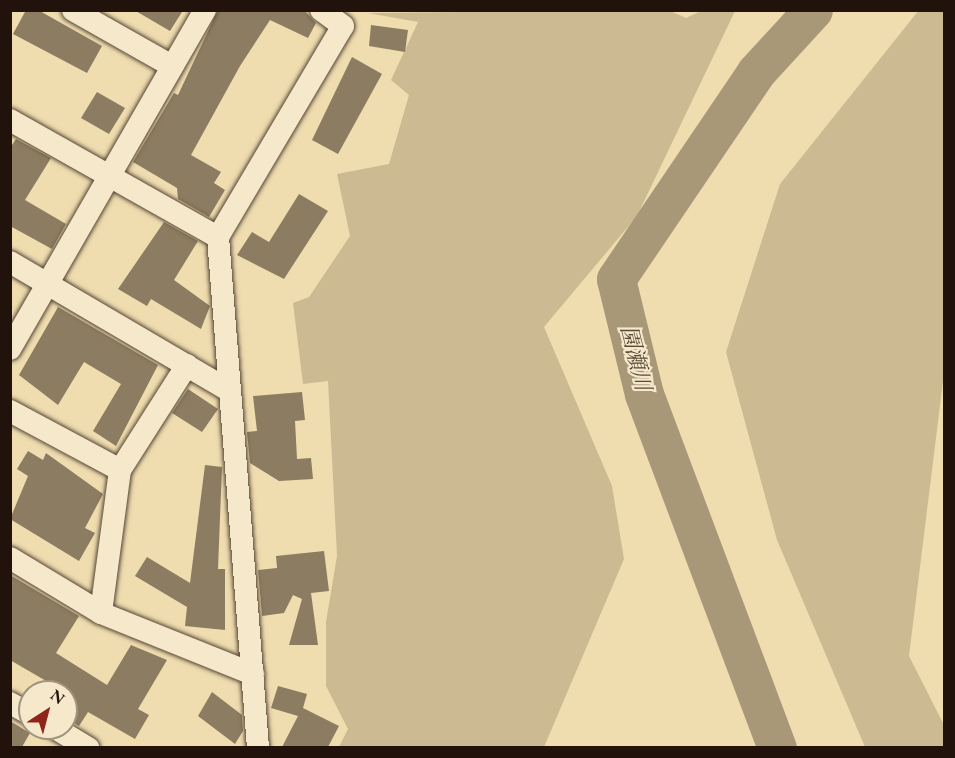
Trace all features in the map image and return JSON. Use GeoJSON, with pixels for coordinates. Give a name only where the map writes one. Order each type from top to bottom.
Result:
{"type":"FeatureCollection","features":[{"type":"Feature","properties":{"kind":"street"},"geometry":{"type":"LineString","coordinates":[[73,10],[172,66]]}},
{"type":"Feature","properties":{"kind":"street"},"geometry":{"type":"LineString","coordinates":[[10,349],[51,285],[108,177],[205,10]]}},
{"type":"Feature","properties":{"kind":"street"},"geometry":{"type":"LineString","coordinates":[[258,747],[218,237],[343,26],[321,10]]}},
{"type":"Feature","properties":{"kind":"street"},"geometry":{"type":"LineString","coordinates":[[10,120],[218,237]]}},
{"type":"Feature","properties":{"kind":"street"},"geometry":{"type":"LineString","coordinates":[[10,262],[230,391]]}},
{"type":"Feature","properties":{"kind":"street"},"geometry":{"type":"LineString","coordinates":[[101,613],[120,470],[187,365]]}},
{"type":"Feature","properties":{"kind":"street"},"geometry":{"type":"LineString","coordinates":[[10,411],[120,470]]}},
{"type":"Feature","properties":{"kind":"street"},"geometry":{"type":"LineString","coordinates":[[10,558],[101,613],[253,674]]}},
{"type":"Feature","properties":{"kind":"shaded area"},"geometry":{"type":"Polygon","coordinates":[[[668,10],[686,18],[701,11],[735,11],[637,216],[544,327],[612,486],[624,559],[544,747],[339,747],[348,729],[326,686],[326,622],[337,556],[328,381],[303,384],[293,303],[309,297],[350,236],[337,174],[389,164],[409,95],[391,80],[418,22],[368,13],[668,10]]]}},
{"type":"Feature","properties":{"kind":"shaded area"},"geometry":{"type":"Polygon","coordinates":[[[919,10],[944,11],[944,373],[909,656],[944,725],[944,747],[865,747],[777,540],[726,352],[780,184],[919,10]]]}},
{"type":"Feature","properties":{"kind":"building"},"geometry":{"type":"Polygon","coordinates":[[[26,10],[38,10],[102,46],[87,73],[13,34],[26,10]]]}},
{"type":"Feature","properties":{"kind":"building"},"geometry":{"type":"Polygon","coordinates":[[[134,10],[189,10],[182,12],[170,31],[134,10]]]}},
{"type":"Feature","properties":{"kind":"building"},"geometry":{"type":"Polygon","coordinates":[[[218,10],[304,10],[316,23],[308,38],[270,20],[240,66],[191,155],[221,172],[214,183],[225,190],[209,217],[178,199],[177,188],[133,162],[174,93],[178,95],[218,10]]]}},
{"type":"Feature","properties":{"kind":"building"},"geometry":{"type":"Polygon","coordinates":[[[371,25],[408,30],[405,52],[369,46],[371,25]]]}},
{"type":"Feature","properties":{"kind":"building"},"geometry":{"type":"Polygon","coordinates":[[[352,57],[382,74],[338,154],[312,140],[352,57]]]}},
{"type":"Feature","properties":{"kind":"building"},"geometry":{"type":"Polygon","coordinates":[[[97,92],[125,108],[109,134],[81,118],[97,92]]]}},
{"type":"Feature","properties":{"kind":"building"},"geometry":{"type":"Polygon","coordinates":[[[16,139],[51,158],[25,200],[66,224],[52,249],[10,226],[10,148],[16,139]]]}},
{"type":"Feature","properties":{"kind":"building"},"geometry":{"type":"Polygon","coordinates":[[[299,194],[328,211],[284,279],[237,255],[252,232],[269,242],[299,194]]]}},
{"type":"Feature","properties":{"kind":"building"},"geometry":{"type":"Polygon","coordinates":[[[164,222],[198,241],[174,280],[210,306],[201,329],[151,299],[147,306],[118,289],[164,222]]]}},
{"type":"Feature","properties":{"kind":"building"},"geometry":{"type":"Polygon","coordinates":[[[58,307],[158,365],[116,446],[93,431],[121,384],[84,362],[58,405],[19,375],[58,307]]]}},
{"type":"Feature","properties":{"kind":"building"},"geometry":{"type":"Polygon","coordinates":[[[188,389],[218,409],[202,432],[172,413],[188,389]]]}},
{"type":"Feature","properties":{"kind":"building"},"geometry":{"type":"Polygon","coordinates":[[[302,392],[305,420],[295,421],[297,459],[311,458],[313,479],[279,481],[250,463],[247,432],[257,431],[253,396],[302,392]]]}},
{"type":"Feature","properties":{"kind":"building"},"geometry":{"type":"Polygon","coordinates":[[[28,451],[43,460],[46,453],[103,494],[85,528],[95,533],[79,561],[10,519],[28,476],[17,469],[28,451]]]}},
{"type":"Feature","properties":{"kind":"building"},"geometry":{"type":"Polygon","coordinates":[[[205,465],[222,467],[218,569],[225,569],[225,630],[185,626],[187,607],[135,576],[147,557],[190,583],[205,465]]]}},
{"type":"Feature","properties":{"kind":"building"},"geometry":{"type":"Polygon","coordinates":[[[324,551],[329,591],[311,593],[318,645],[289,645],[302,599],[293,595],[284,613],[262,616],[258,570],[277,568],[276,556],[324,551]]]}},
{"type":"Feature","properties":{"kind":"building"},"geometry":{"type":"Polygon","coordinates":[[[10,575],[79,616],[56,653],[107,685],[131,645],[167,660],[138,709],[149,715],[135,739],[88,712],[78,725],[78,680],[44,680],[10,660],[10,575]]]}},
{"type":"Feature","properties":{"kind":"building"},"geometry":{"type":"Polygon","coordinates":[[[278,686],[307,694],[303,708],[339,726],[328,747],[282,747],[298,716],[271,708],[278,686]]]}},
{"type":"Feature","properties":{"kind":"building"},"geometry":{"type":"Polygon","coordinates":[[[212,692],[242,715],[243,731],[235,744],[198,716],[212,692]]]}},
{"type":"Feature","properties":{"kind":"building"},"geometry":{"type":"Polygon","coordinates":[[[10,721],[18,726],[18,740],[26,740],[22,747],[10,747],[10,721]]]}},
{"type":"Feature","properties":{"kind":"waterway","name":"園瀬川"},"geometry":{"type":"LineString","coordinates":[[777,748],[644,394],[616,279],[756,72],[813,10]]}}]}
